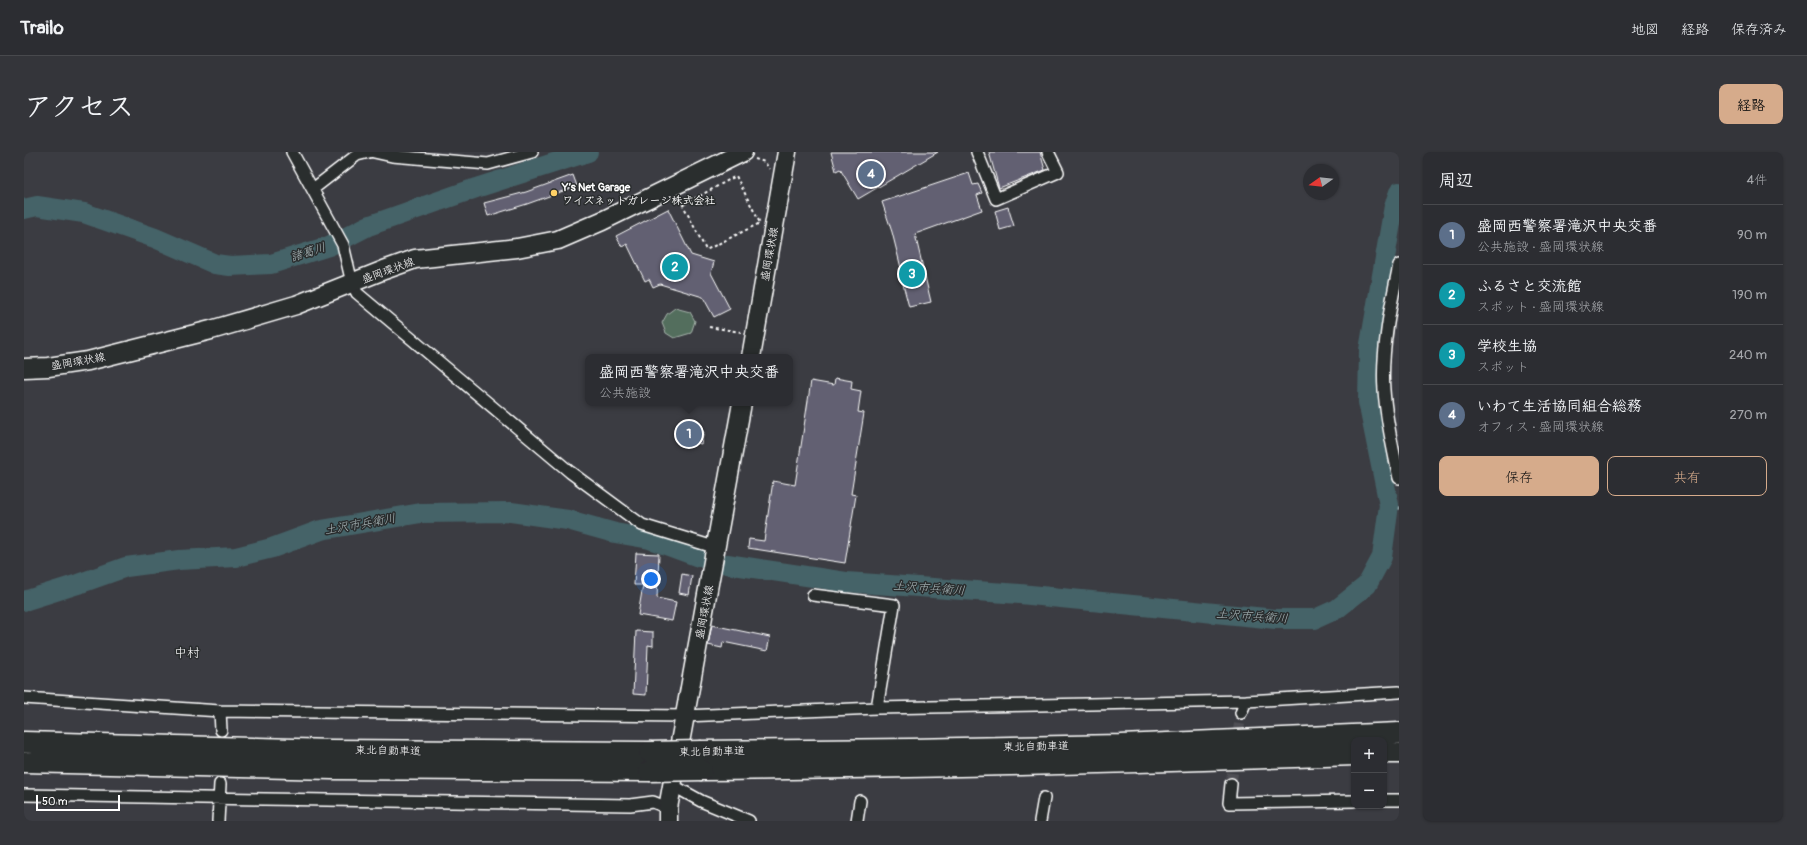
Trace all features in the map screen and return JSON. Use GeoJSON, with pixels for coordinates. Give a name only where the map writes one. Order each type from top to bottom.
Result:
{"type":"FeatureCollection","features":[{"type":"Feature","properties":{"kind":"highway","name":"東北自動車道"},"geometry":{"type":"LineString","coordinates":[[702,760],[911,749],[1113,745],[1399,733]]}},
{"type":"Feature","properties":{"kind":"highway","name":"東北自動車道"},"geometry":{"type":"LineString","coordinates":[[24,742],[331,750],[649,761]]}},
{"type":"Feature","properties":{"kind":"highway"},"geometry":{"type":"LineString","coordinates":[[1387,754],[1399,753]]}},
{"type":"Feature","properties":{"kind":"highway","name":"東北自動車道"},"geometry":{"type":"LineString","coordinates":[[24,762],[332,769],[702,760],[1096,764],[1351,755]]}},
{"type":"Feature","properties":{"kind":"main road","name":"盛岡環状線"},"geometry":{"type":"LineString","coordinates":[[751,354],[787,152]]}},
{"type":"Feature","properties":{"kind":"main road","name":"盛岡環状線"},"geometry":{"type":"LineString","coordinates":[[24,368],[48,367],[88,361],[211,330],[296,305],[415,259],[517,248],[558,240],[747,156]]}},
{"type":"Feature","properties":{"kind":"main road","name":"盛岡環状線"},"geometry":{"type":"LineString","coordinates":[[668,815],[684,716],[717,548],[741,406]]}},
{"type":"Feature","properties":{"kind":"street"},"geometry":{"type":"LineString","coordinates":[[292,152],[343,244],[352,283],[357,293],[570,472],[642,525],[717,548]]}},
{"type":"Feature","properties":{"kind":"street"},"geometry":{"type":"LineString","coordinates":[[313,189],[357,155],[368,152]]}},
{"type":"Feature","properties":{"kind":"street"},"geometry":{"type":"LineString","coordinates":[[374,152],[392,156],[488,164],[532,152]]}},
{"type":"Feature","properties":{"kind":"street"},"geometry":{"type":"LineString","coordinates":[[978,152],[996,199],[1058,172],[1048,152]]}},
{"type":"Feature","properties":{"kind":"street"},"geometry":{"type":"LineString","coordinates":[[1399,265],[1386,347],[1384,391],[1399,478]]}},
{"type":"Feature","properties":{"kind":"street"},"geometry":{"type":"LineString","coordinates":[[813,595],[894,605],[877,708]]}},
{"type":"Feature","properties":{"kind":"street"},"geometry":{"type":"LineString","coordinates":[[24,698],[220,711],[684,716],[877,708],[1246,701],[1399,692]]}},
{"type":"Feature","properties":{"kind":"street"},"geometry":{"type":"LineString","coordinates":[[1241,713],[1246,701]]}},
{"type":"Feature","properties":{"kind":"street"},"geometry":{"type":"LineString","coordinates":[[220,711],[221,730]]}},
{"type":"Feature","properties":{"kind":"street"},"geometry":{"type":"LineString","coordinates":[[218,821],[220,784]]}},
{"type":"Feature","properties":{"kind":"street"},"geometry":{"type":"LineString","coordinates":[[1231,784],[1229,803],[1351,801]]}},
{"type":"Feature","properties":{"kind":"street"},"geometry":{"type":"LineString","coordinates":[[672,785],[700,801],[749,821]]}},
{"type":"Feature","properties":{"kind":"street"},"geometry":{"type":"LineString","coordinates":[[24,795],[630,806],[653,802],[668,815]]}},
{"type":"Feature","properties":{"kind":"street"},"geometry":{"type":"LineString","coordinates":[[1040,821],[1044,798]]}},
{"type":"Feature","properties":{"kind":"street"},"geometry":{"type":"LineString","coordinates":[[1387,800],[1399,800]]}},
{"type":"Feature","properties":{"kind":"street"},"geometry":{"type":"LineString","coordinates":[[857,821],[860,801]]}},
{"type":"Feature","properties":{"kind":"path"},"geometry":{"type":"LineString","coordinates":[[747,156],[765,162],[771,175]]}},
{"type":"Feature","properties":{"kind":"path"},"geometry":{"type":"LineString","coordinates":[[683,205],[736,176],[760,223]]}},
{"type":"Feature","properties":{"kind":"path"},"geometry":{"type":"LineString","coordinates":[[678,195],[706,250],[760,223]]}},
{"type":"Feature","properties":{"kind":"path"},"geometry":{"type":"LineString","coordinates":[[759,230],[762,216]]}},
{"type":"Feature","properties":{"kind":"path"},"geometry":{"type":"LineString","coordinates":[[709,326],[748,334]]}},
{"type":"Feature","properties":{"kind":"green space"},"geometry":{"type":"Polygon","coordinates":[[[675,308],[690,312],[695,321],[691,333],[674,338],[666,333],[662,323],[667,314],[675,308]]]}},
{"type":"Feature","properties":{"kind":"building"},"geometry":{"type":"Polygon","coordinates":[[[831,152],[938,152],[858,199],[840,169],[836,171],[831,152]]]}},
{"type":"Feature","properties":{"kind":"building"},"geometry":{"type":"Polygon","coordinates":[[[989,152],[1040,152],[1045,170],[999,188],[989,152]]]}},
{"type":"Feature","properties":{"kind":"building"},"geometry":{"type":"Polygon","coordinates":[[[969,173],[973,185],[978,184],[982,193],[977,195],[982,210],[915,234],[931,302],[909,307],[899,269],[901,268],[892,232],[882,202],[969,173]]]}},
{"type":"Feature","properties":{"kind":"building"},"geometry":{"type":"Polygon","coordinates":[[[573,175],[577,186],[488,216],[484,203],[526,192],[573,175]]]}},
{"type":"Feature","properties":{"kind":"building"},"geometry":{"type":"Polygon","coordinates":[[[1008,207],[1014,226],[1000,230],[995,211],[1008,207]]]}},
{"type":"Feature","properties":{"kind":"building"},"geometry":{"type":"Polygon","coordinates":[[[668,209],[691,255],[714,262],[711,273],[730,309],[714,317],[703,297],[660,284],[653,287],[649,279],[645,281],[627,244],[622,247],[616,236],[668,209]]]}},
{"type":"Feature","properties":{"kind":"building"},"geometry":{"type":"Polygon","coordinates":[[[835,378],[852,381],[851,389],[861,391],[858,412],[864,413],[851,494],[856,495],[845,563],[748,548],[749,539],[764,541],[773,481],[795,485],[811,381],[834,385],[835,378]]]}},
{"type":"Feature","properties":{"kind":"building"},"geometry":{"type":"Polygon","coordinates":[[[677,425],[704,432],[701,444],[675,438],[677,425]]]}},
{"type":"Feature","properties":{"kind":"building"},"geometry":{"type":"Polygon","coordinates":[[[636,553],[659,554],[657,598],[676,602],[672,621],[638,615],[643,585],[634,585],[636,553]]]}},
{"type":"Feature","properties":{"kind":"building"},"geometry":{"type":"Polygon","coordinates":[[[682,574],[692,576],[689,595],[679,593],[682,574]]]}},
{"type":"Feature","properties":{"kind":"building"},"geometry":{"type":"Polygon","coordinates":[[[712,625],[770,637],[767,651],[723,642],[722,648],[708,645],[712,625]]]}},
{"type":"Feature","properties":{"kind":"building"},"geometry":{"type":"Polygon","coordinates":[[[636,631],[653,632],[653,646],[648,645],[646,695],[633,694],[636,631]]]}},
{"type":"Feature","properties":{"kind":"waterway","name":"諸葛川"},"geometry":{"type":"LineString","coordinates":[[24,209],[37,206],[84,213],[155,238],[215,264],[230,266],[271,264],[329,246],[368,226],[476,188],[588,152]]}},
{"type":"Feature","properties":{"kind":"waterway","name":"土沢市兵衛川"},"geometry":{"type":"LineString","coordinates":[[727,564],[846,582],[1020,594],[1276,619],[1315,619],[1337,609],[1367,585],[1382,557],[1389,505],[1368,402],[1369,350],[1394,206],[1399,192]]}},
{"type":"Feature","properties":{"kind":"waterway"},"geometry":{"type":"LineString","coordinates":[[1389,505],[1399,508]]}},
{"type":"Feature","properties":{"kind":"waterway","name":"土沢市兵衛川"},"geometry":{"type":"LineString","coordinates":[[24,601],[126,567],[179,560],[236,557],[272,548],[321,530],[421,513],[511,512],[568,520],[615,533],[650,539],[699,557]]}},
{"type":"Feature","properties":{"kind":"tunnel"},"geometry":{"type":"LineString","coordinates":[[1231,784],[1241,713]]}},
{"type":"Feature","properties":{"kind":"place","name":"いわて生活協同組合総務"},"geometry":{"type":"Point","coordinates":[871,174]}},
{"type":"Feature","properties":{"kind":"place","name":"Y’s Net Garage ワイズネットガレージ株式会社"},"geometry":{"type":"Point","coordinates":[554,193]}},
{"type":"Feature","properties":{"kind":"place","name":"ふるさと交流館"},"geometry":{"type":"Point","coordinates":[675,267]}},
{"type":"Feature","properties":{"kind":"place","name":"学校生協"},"geometry":{"type":"Point","coordinates":[912,274]}},
{"type":"Feature","properties":{"kind":"place","name":"盛岡西警察署滝沢中央交番"},"geometry":{"type":"Point","coordinates":[689,434]}},
{"type":"Feature","properties":{"kind":"district","name":"中村"},"geometry":{"type":"Point","coordinates":[187,652]}}]}
